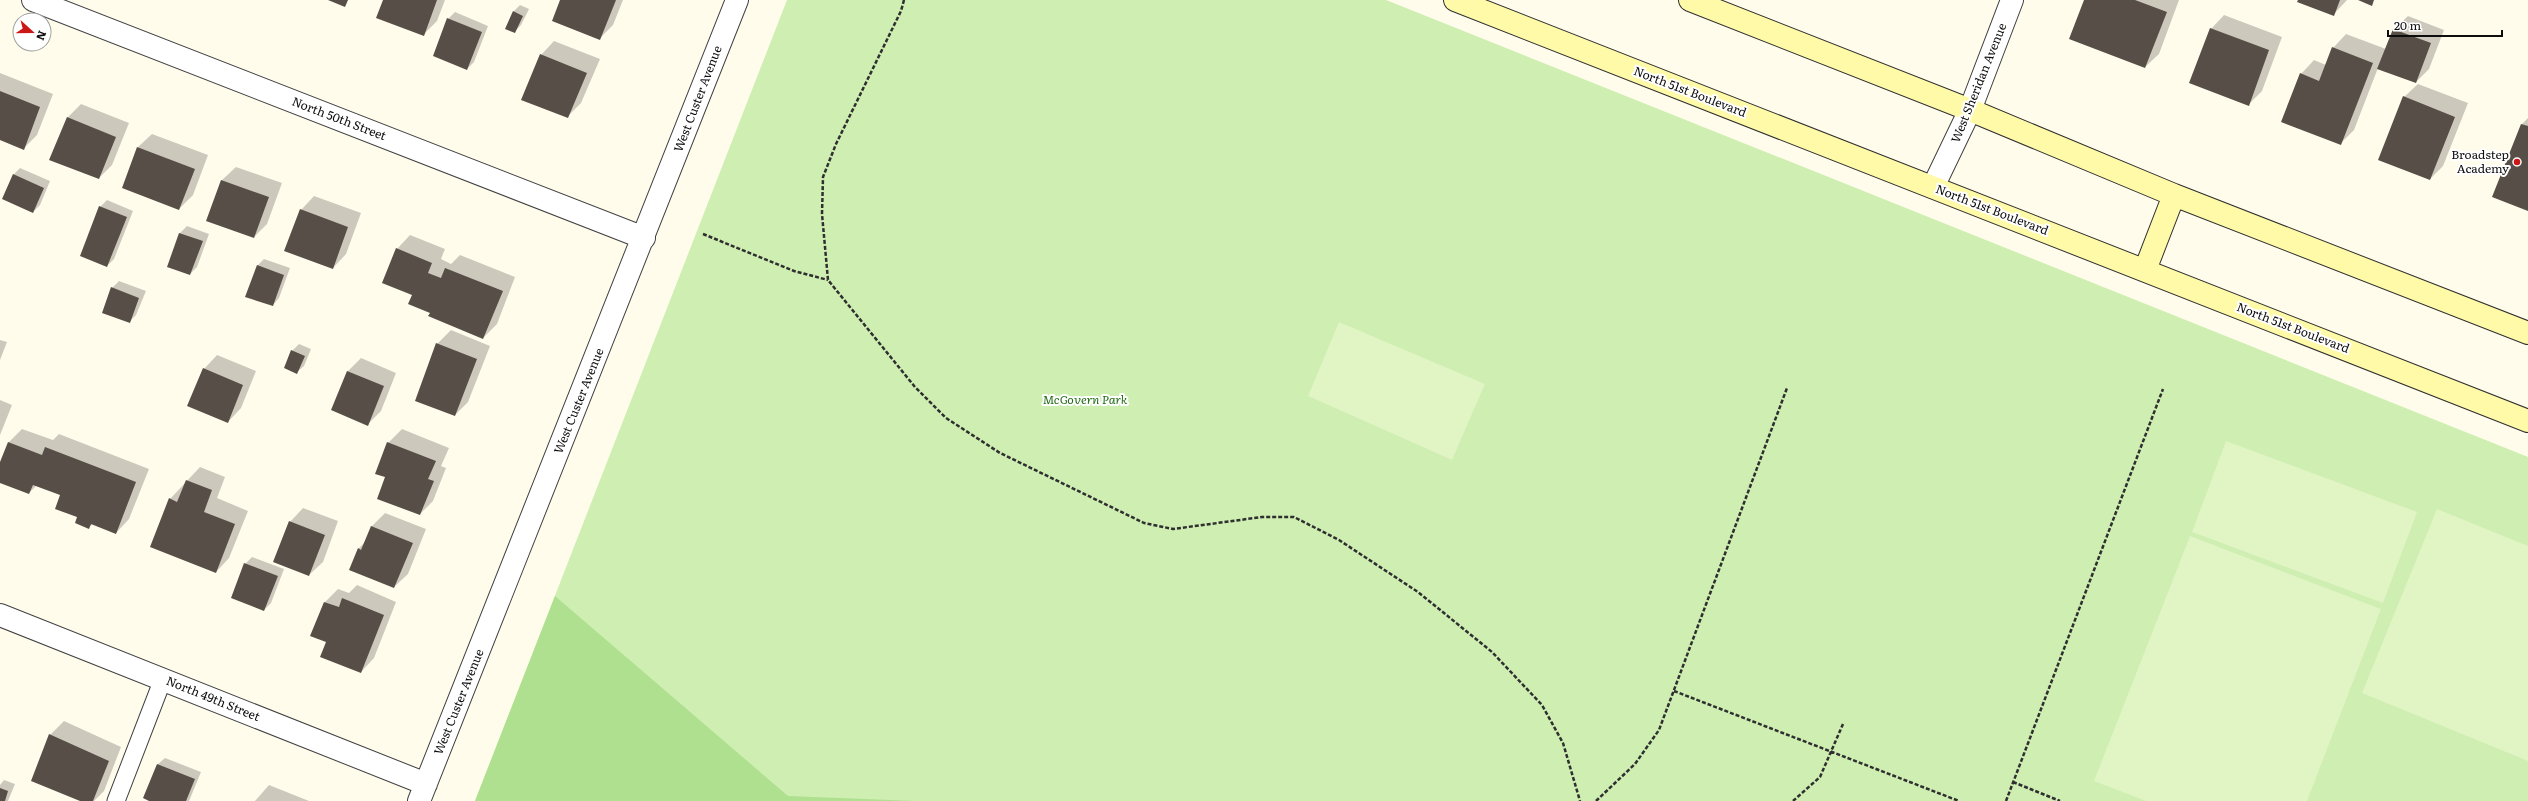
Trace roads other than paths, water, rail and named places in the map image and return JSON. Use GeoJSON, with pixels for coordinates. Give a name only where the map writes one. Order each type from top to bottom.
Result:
{"type":"FeatureCollection","features":[{"type":"Feature","properties":{"kind":"street","name":"North 50th Street"},"geometry":{"type":"LineString","coordinates":[[33,0],[644,238]]}},
{"type":"Feature","properties":{"kind":"street","name":"West Custer Avenue"},"geometry":{"type":"LineString","coordinates":[[423,793],[737,0]]}},
{"type":"Feature","properties":{"kind":"street","name":"North 51st Boulevard"},"geometry":{"type":"LineString","coordinates":[[1455,0],[2528,421]]}},
{"type":"Feature","properties":{"kind":"street"},"geometry":{"type":"LineString","coordinates":[[1690,0],[1970,110],[2174,195],[2528,333]]}},
{"type":"Feature","properties":{"kind":"street","name":"West Sheridan Avenue"},"geometry":{"type":"LineString","coordinates":[[1933,187],[1970,110],[2012,0]]}},
{"type":"Feature","properties":{"kind":"street"},"geometry":{"type":"LineString","coordinates":[[2145,270],[2174,195]]}},
{"type":"Feature","properties":{"kind":"street","name":"North 49th Street"},"geometry":{"type":"LineString","coordinates":[[0,616],[163,679],[423,793]]}},
{"type":"Feature","properties":{"kind":"lane"},"geometry":{"type":"LineString","coordinates":[[116,801],[163,679]]}},
{"type":"Feature","properties":{"kind":"place","name":"Broadstep Academy"},"geometry":{"type":"Point","coordinates":[2517,162]}},
{"type":"Feature","properties":{"kind":"park label","name":"McGovern Park"},"geometry":{"type":"Point","coordinates":[1085,400]}}]}
